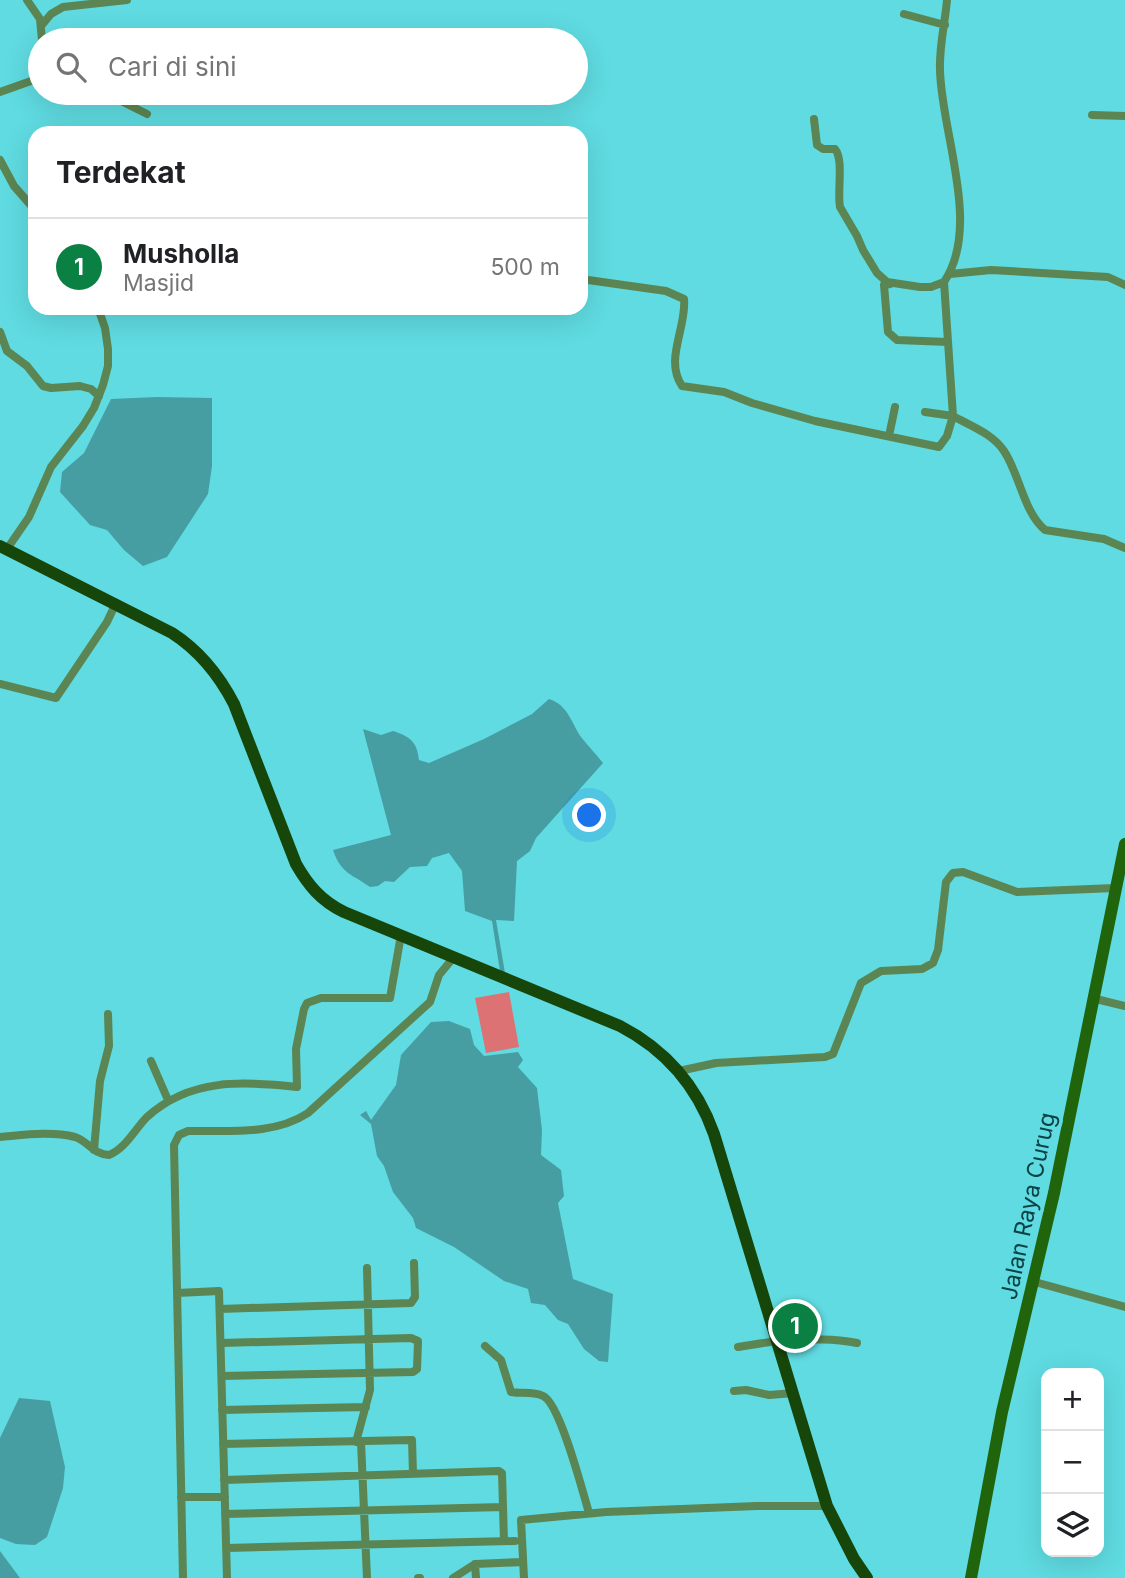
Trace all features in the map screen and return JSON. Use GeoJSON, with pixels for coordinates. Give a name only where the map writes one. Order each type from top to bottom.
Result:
{"type":"FeatureCollection","features":[{"type":"Feature","properties":{"kind":"main road"},"geometry":{"type":"LineString","coordinates":[[4,547],[184,640],[202,657],[222,682],[234,704],[286,844],[309,886],[334,907],[621,1026],[648,1042],[679,1071],[706,1113],[827,1506],[854,1559],[867,1578]]}},
{"type":"Feature","properties":{"kind":"street"},"geometry":{"type":"LineString","coordinates":[[27,0],[39,15],[41,26]]}},
{"type":"Feature","properties":{"kind":"street"},"geometry":{"type":"LineString","coordinates":[[41,26],[56,10],[63,7],[127,0]]}},
{"type":"Feature","properties":{"kind":"street"},"geometry":{"type":"LineString","coordinates":[[588,280],[666,291],[684,299],[675,360],[682,386],[724,392],[815,421],[939,447],[947,436],[953,416],[947,278],[958,243],[959,203],[940,69],[947,0]]}},
{"type":"Feature","properties":{"kind":"street"},"geometry":{"type":"LineString","coordinates":[[904,14],[945,25]]}},
{"type":"Feature","properties":{"kind":"street"},"geometry":{"type":"LineString","coordinates":[[0,92],[28,83]]}},
{"type":"Feature","properties":{"kind":"street"},"geometry":{"type":"LineString","coordinates":[[129,105],[147,114]]}},
{"type":"Feature","properties":{"kind":"street"},"geometry":{"type":"LineString","coordinates":[[1092,115],[1125,116]]}},
{"type":"Feature","properties":{"kind":"street"},"geometry":{"type":"LineString","coordinates":[[814,119],[817,145],[823,149],[835,149],[840,156],[840,208],[877,273],[890,284]]}},
{"type":"Feature","properties":{"kind":"street"},"geometry":{"type":"LineString","coordinates":[[0,160],[14,186],[28,203]]}},
{"type":"Feature","properties":{"kind":"street"},"geometry":{"type":"LineString","coordinates":[[948,342],[897,340],[891,336],[888,332],[884,285],[930,287],[947,278],[991,270],[1108,276],[1125,285]]}},
{"type":"Feature","properties":{"kind":"street"},"geometry":{"type":"LineString","coordinates":[[4,547],[29,517],[51,467],[83,426],[99,396],[109,359],[107,338],[100,315]]}},
{"type":"Feature","properties":{"kind":"street"},"geometry":{"type":"LineString","coordinates":[[0,332],[7,351],[27,366],[43,386],[80,386],[92,389],[99,396]]}},
{"type":"Feature","properties":{"kind":"street"},"geometry":{"type":"LineString","coordinates":[[889,436],[895,407]]}},
{"type":"Feature","properties":{"kind":"street"},"geometry":{"type":"LineString","coordinates":[[925,411],[953,416],[993,438],[1004,450],[1033,515],[1045,530],[1104,539],[1125,548]]}},
{"type":"Feature","properties":{"kind":"street"},"geometry":{"type":"LineString","coordinates":[[0,684],[56,698],[107,622],[116,603]]}},
{"type":"Feature","properties":{"kind":"street","name":"Jalan Raya Curug"},"geometry":{"type":"LineString","coordinates":[[971,1578],[1002,1412],[1035,1282],[1125,844]]}},
{"type":"Feature","properties":{"kind":"street"},"geometry":{"type":"LineString","coordinates":[[679,1071],[716,1063],[825,1057],[833,1054],[861,983],[881,971],[922,969],[933,963],[938,950],[946,882],[953,873],[963,872],[1017,892],[1115,888]]}},
{"type":"Feature","properties":{"kind":"street"},"geometry":{"type":"LineString","coordinates":[[0,1137],[38,1134],[70,1136],[80,1139],[103,1155],[112,1155],[142,1122],[168,1100],[198,1089],[220,1085],[248,1083],[297,1087],[296,1049],[303,1009],[307,1003],[321,998],[390,998],[401,935]]}},
{"type":"Feature","properties":{"kind":"street"},"geometry":{"type":"LineString","coordinates":[[183,1578],[174,1144],[179,1135],[188,1131],[275,1128],[300,1119],[430,1003],[439,975],[454,957]]}},
{"type":"Feature","properties":{"kind":"street"},"geometry":{"type":"LineString","coordinates":[[1092,998],[1125,1006]]}},
{"type":"Feature","properties":{"kind":"street"},"geometry":{"type":"LineString","coordinates":[[94,1150],[100,1081],[109,1046],[108,1014]]}},
{"type":"Feature","properties":{"kind":"street"},"geometry":{"type":"LineString","coordinates":[[151,1061],[168,1100]]}},
{"type":"Feature","properties":{"kind":"street"},"geometry":{"type":"LineString","coordinates":[[220,1309],[414,1301],[414,1263]]}},
{"type":"Feature","properties":{"kind":"street"},"geometry":{"type":"LineString","coordinates":[[367,1268],[370,1390],[358,1442],[367,1578]]}},
{"type":"Feature","properties":{"kind":"street"},"geometry":{"type":"LineString","coordinates":[[1035,1282],[1125,1307]]}},
{"type":"Feature","properties":{"kind":"street"},"geometry":{"type":"LineString","coordinates":[[177,1293],[219,1291],[227,1578]]}},
{"type":"Feature","properties":{"kind":"street"},"geometry":{"type":"LineString","coordinates":[[220,1343],[411,1338],[418,1342],[416,1371],[222,1376]]}},
{"type":"Feature","properties":{"kind":"street"},"geometry":{"type":"LineString","coordinates":[[738,1347],[815,1338],[833,1338],[857,1343]]}},
{"type":"Feature","properties":{"kind":"street"},"geometry":{"type":"LineString","coordinates":[[485,1346],[501,1360],[511,1392],[544,1396],[552,1403],[589,1513]]}},
{"type":"Feature","properties":{"kind":"street"},"geometry":{"type":"LineString","coordinates":[[734,1391],[746,1390],[769,1395],[794,1393]]}},
{"type":"Feature","properties":{"kind":"street"},"geometry":{"type":"LineString","coordinates":[[222,1410],[366,1407]]}},
{"type":"Feature","properties":{"kind":"street"},"geometry":{"type":"LineString","coordinates":[[223,1444],[412,1440],[413,1474]]}},
{"type":"Feature","properties":{"kind":"street"},"geometry":{"type":"LineString","coordinates":[[224,1479],[499,1471],[502,1473],[504,1541]]}},
{"type":"Feature","properties":{"kind":"street"},"geometry":{"type":"LineString","coordinates":[[181,1497],[225,1497]]}},
{"type":"Feature","properties":{"kind":"street"},"geometry":{"type":"LineString","coordinates":[[524,1578],[520,1520],[589,1513],[827,1506]]}},
{"type":"Feature","properties":{"kind":"street"},"geometry":{"type":"LineString","coordinates":[[225,1514],[503,1507]]}},
{"type":"Feature","properties":{"kind":"street"},"geometry":{"type":"LineString","coordinates":[[226,1548],[515,1541]]}},
{"type":"Feature","properties":{"kind":"street"},"geometry":{"type":"LineString","coordinates":[[453,1578],[474,1564],[523,1562]]}},
{"type":"Feature","properties":{"kind":"street"},"geometry":{"type":"LineString","coordinates":[[474,1564],[476,1578]]}},
{"type":"Feature","properties":{"kind":"shaded area"},"geometry":{"type":"Polygon","coordinates":[[[509,992],[519,1047],[486,1053],[475,998],[509,992]]]}},
{"type":"Feature","properties":{"kind":"water"},"geometry":{"type":"Polygon","coordinates":[[[212,398],[212,466],[208,494],[167,557],[143,566],[124,550],[107,530],[90,525],[60,492],[62,472],[84,453],[111,399],[212,398]]]}},
{"type":"Feature","properties":{"kind":"water"},"geometry":{"type":"Polygon","coordinates":[[[549,699],[561,705],[581,737],[603,763],[536,838],[530,851],[517,861],[514,921],[496,920],[505,973],[500,971],[492,921],[465,911],[462,871],[449,853],[432,858],[427,866],[410,867],[394,882],[385,881],[370,887],[343,869],[333,850],[391,835],[363,729],[381,735],[393,731],[404,736],[415,744],[419,760],[429,763],[532,714],[549,699]]]}},
{"type":"Feature","properties":{"kind":"water"},"geometry":{"type":"Polygon","coordinates":[[[449,1021],[470,1029],[474,1045],[484,1056],[518,1052],[523,1060],[518,1067],[537,1088],[542,1130],[541,1155],[561,1170],[564,1196],[558,1203],[573,1279],[613,1294],[608,1362],[599,1361],[584,1349],[568,1324],[558,1320],[545,1305],[531,1303],[528,1289],[504,1281],[454,1247],[416,1228],[413,1218],[393,1192],[384,1166],[377,1156],[371,1124],[360,1115],[366,1111],[371,1120],[396,1085],[401,1055],[431,1022],[449,1021]]]}},
{"type":"Feature","properties":{"kind":"water"},"geometry":{"type":"Polygon","coordinates":[[[19,1398],[50,1401],[65,1467],[63,1488],[47,1537],[35,1545],[16,1544],[0,1538],[0,1438],[19,1398]]]}},
{"type":"Feature","properties":{"kind":"water"},"geometry":{"type":"Polygon","coordinates":[[[0,1551],[20,1578],[0,1578],[0,1551]]]}},
{"type":"Feature","properties":{"kind":"place","name":"Musholla"},"geometry":{"type":"Point","coordinates":[795,1326]}}]}
